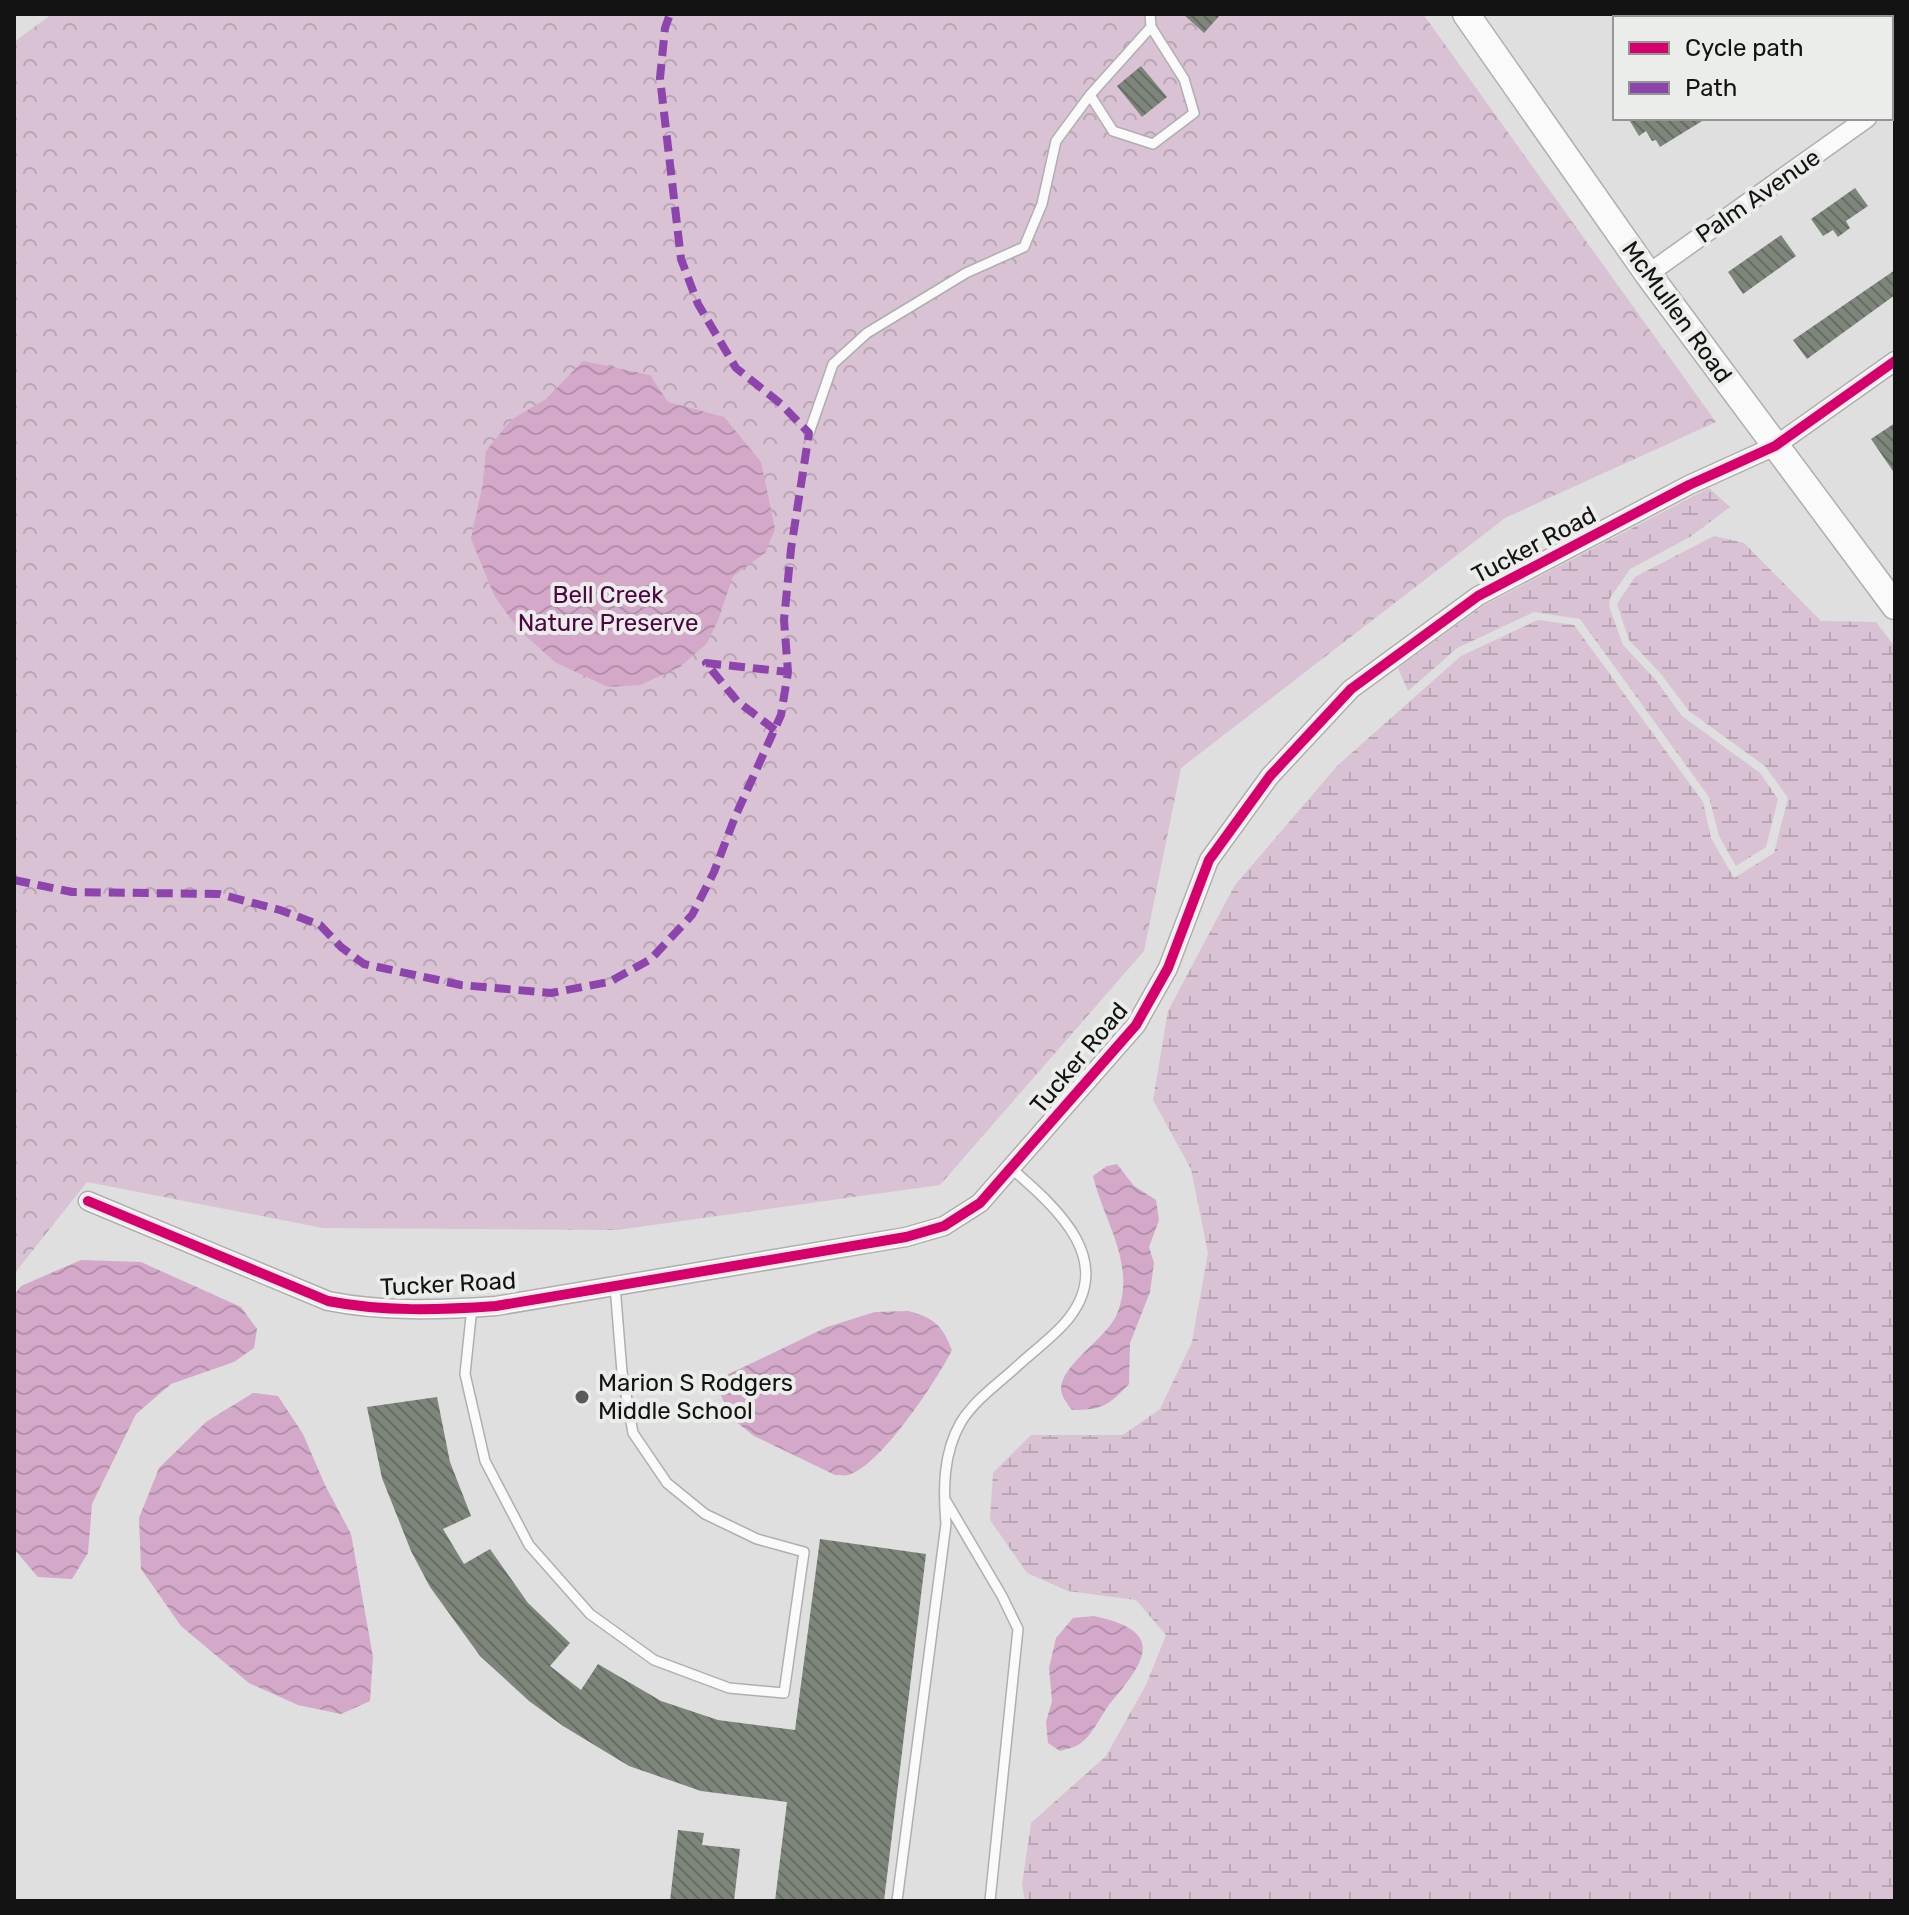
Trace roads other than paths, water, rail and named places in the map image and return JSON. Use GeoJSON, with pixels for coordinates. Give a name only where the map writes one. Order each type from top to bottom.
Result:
{"type":"FeatureCollection","features":[{"type":"Feature","properties":{"kind":"street","name":"McMullen Road"},"geometry":{"type":"LineString","coordinates":[[1466,14],[1648,274],[1895,606]]}},
{"type":"Feature","properties":{"kind":"street","name":"Palm Avenue"},"geometry":{"type":"LineString","coordinates":[[1648,274],[1864,120]]}},
{"type":"Feature","properties":{"kind":"street","name":"Tucker Road"},"geometry":{"type":"LineString","coordinates":[[88,1201],[328,1301],[359,1307],[472,1307],[924,1233],[944,1226],[980,1203],[1136,1025],[1168,968],[1209,860],[1270,776],[1351,689],[1478,596],[1689,485],[1775,446],[1895,361]]}},
{"type":"Feature","properties":{"kind":"lane"},"geometry":{"type":"LineString","coordinates":[[1090,95],[1113,131],[1153,144],[1194,113],[1184,79],[1151,27],[1150,14]]}},
{"type":"Feature","properties":{"kind":"lane"},"geometry":{"type":"LineString","coordinates":[[809,433],[833,364],[867,333],[966,273],[1024,247],[1042,204],[1056,141],[1090,95],[1151,27]]}},
{"type":"Feature","properties":{"kind":"lane"},"geometry":{"type":"LineString","coordinates":[[897,1901],[946,1524],[944,1498],[952,1440],[977,1401],[1064,1324],[1077,1306],[1084,1284],[1086,1262],[1080,1241],[1070,1225],[1012,1169]]}},
{"type":"Feature","properties":{"kind":"lane"},"geometry":{"type":"LineString","coordinates":[[472,1307],[465,1374],[485,1461],[529,1545],[590,1614],[654,1660],[729,1688],[784,1693],[804,1552],[757,1539],[705,1514],[667,1483],[633,1433],[622,1372],[615,1286]]}},
{"type":"Feature","properties":{"kind":"lane"},"geometry":{"type":"LineString","coordinates":[[944,1498],[1018,1629],[990,1901]]}},
{"type":"Feature","properties":{"kind":"water"},"geometry":{"type":"Polygon","coordinates":[[[583,361],[650,375],[668,402],[724,417],[761,462],[775,529],[765,553],[733,576],[707,643],[680,667],[640,685],[608,687],[555,662],[519,630],[495,597],[471,539],[483,483],[486,451],[511,420],[546,399],[583,361]]]}},
{"type":"Feature","properties":{"kind":"water"},"geometry":{"type":"Polygon","coordinates":[[[1117,1164],[1134,1186],[1156,1200],[1159,1220],[1149,1247],[1154,1263],[1150,1292],[1130,1343],[1129,1384],[1104,1405],[1072,1410],[1062,1394],[1063,1379],[1112,1323],[1122,1296],[1123,1278],[1117,1244],[1093,1176],[1107,1166],[1117,1164]]]}},
{"type":"Feature","properties":{"kind":"water"},"geometry":{"type":"Polygon","coordinates":[[[81,1260],[141,1262],[241,1307],[257,1329],[254,1348],[234,1362],[171,1384],[136,1414],[92,1504],[88,1553],[72,1579],[38,1577],[14,1549],[14,1295],[21,1286],[81,1260]]]}},
{"type":"Feature","properties":{"kind":"water"},"geometry":{"type":"Polygon","coordinates":[[[908,1311],[936,1324],[945,1334],[952,1350],[906,1421],[861,1469],[848,1475],[835,1475],[754,1436],[730,1417],[718,1388],[727,1375],[827,1327],[875,1312],[908,1311]]]}},
{"type":"Feature","properties":{"kind":"water"},"geometry":{"type":"Polygon","coordinates":[[[253,1393],[278,1396],[303,1434],[351,1534],[373,1657],[370,1701],[341,1714],[298,1705],[249,1683],[181,1626],[141,1569],[139,1518],[159,1468],[206,1422],[253,1393]]]}},
{"type":"Feature","properties":{"kind":"water"},"geometry":{"type":"Polygon","coordinates":[[[1094,1616],[1131,1629],[1140,1638],[1143,1648],[1141,1659],[1088,1736],[1078,1745],[1060,1751],[1048,1743],[1046,1722],[1052,1701],[1049,1668],[1056,1638],[1073,1618],[1094,1616]]]}},
{"type":"Feature","properties":{"kind":"place","name":"Marion S Rodgers Middle School"},"geometry":{"type":"Point","coordinates":[582,1397]}},
{"type":"Feature","properties":{"kind":"park label","name":"Bell Creek Nature Preserve"},"geometry":{"type":"Point","coordinates":[608,609]}}]}
